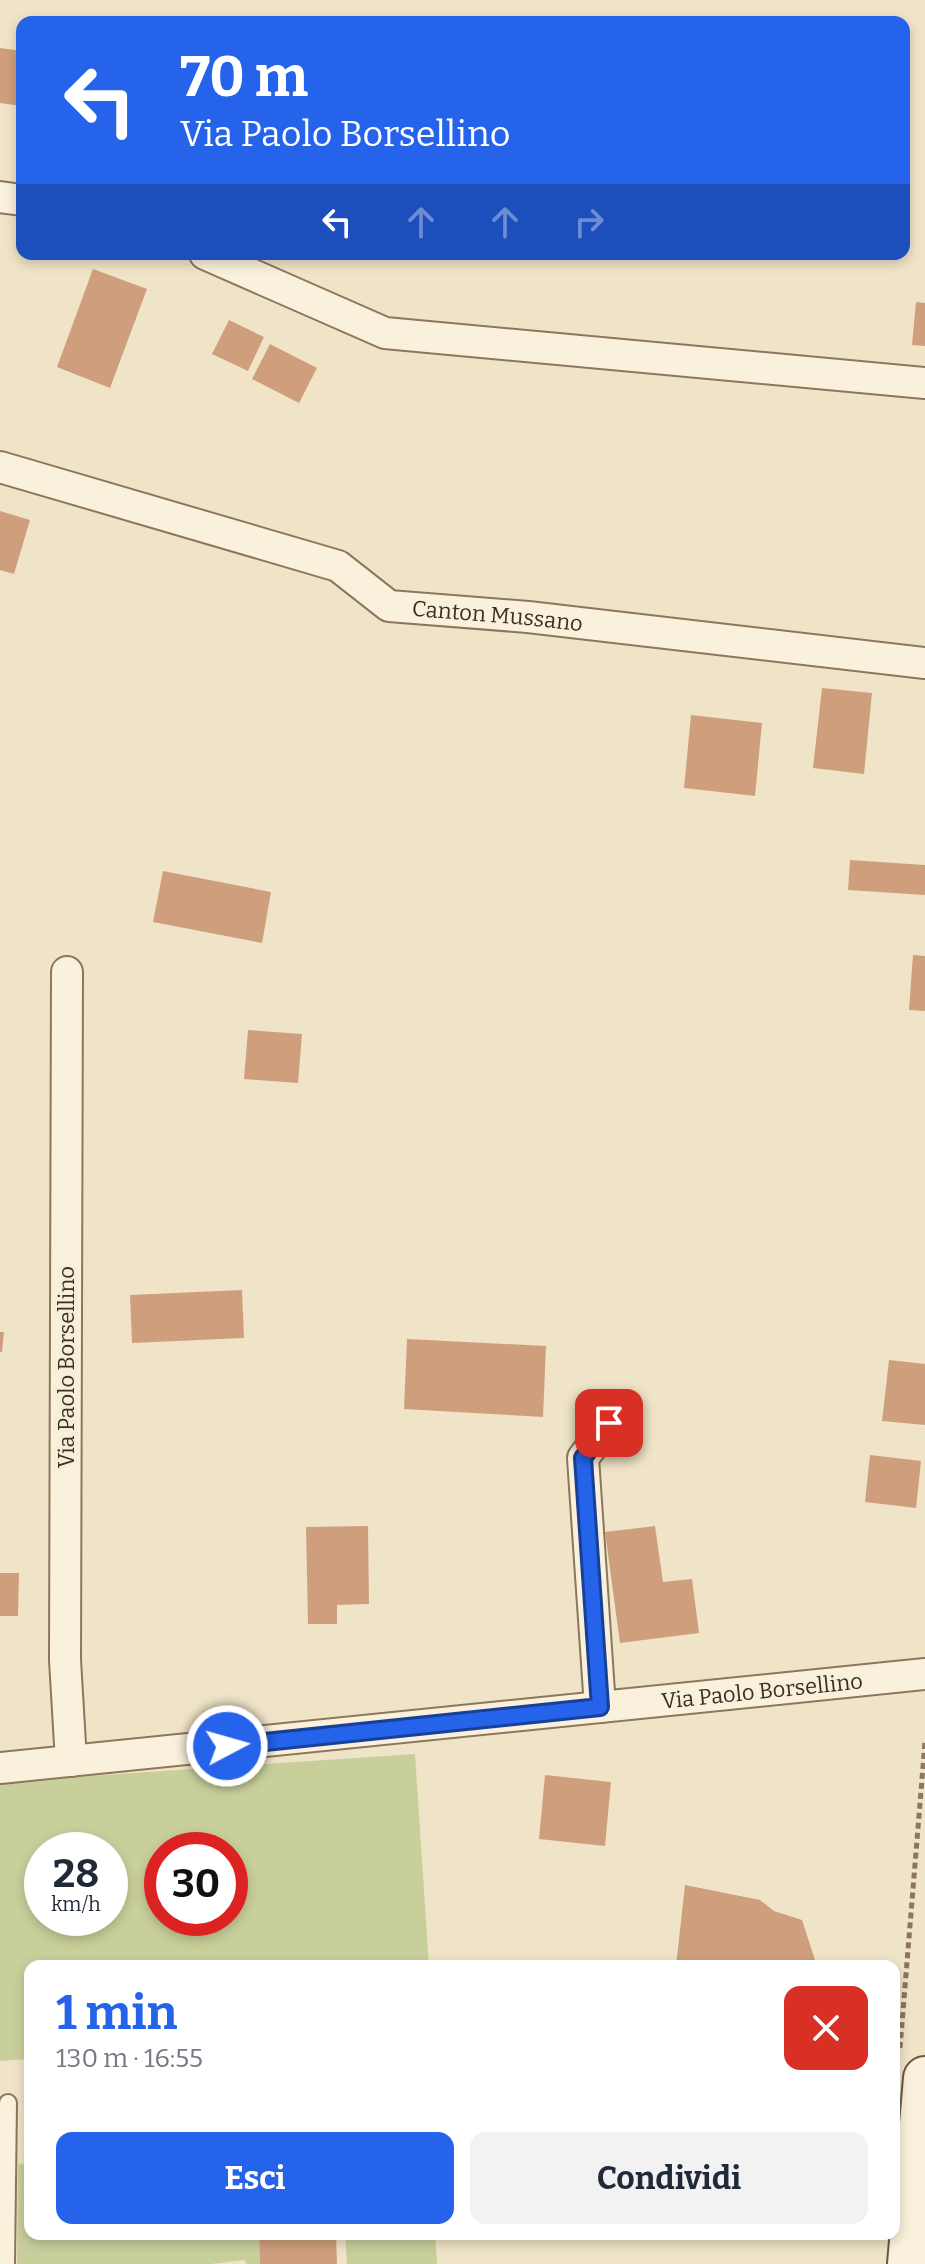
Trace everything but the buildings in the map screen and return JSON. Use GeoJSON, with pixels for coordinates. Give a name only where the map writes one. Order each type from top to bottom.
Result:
{"type":"FeatureCollection","features":[{"type":"Feature","properties":{"kind":"street"},"geometry":{"type":"LineString","coordinates":[[219,260],[385,333],[925,383]]}},
{"type":"Feature","properties":{"kind":"street","name":"Canton Mussano"},"geometry":{"type":"LineString","coordinates":[[0,467],[338,566],[389,606],[528,617],[925,663]]}},
{"type":"Feature","properties":{"kind":"street","name":"Via Paolo Borsellino"},"geometry":{"type":"LineString","coordinates":[[67,972],[65,1660],[71,1761]]}},
{"type":"Feature","properties":{"kind":"street"},"geometry":{"type":"LineString","coordinates":[[600,1707],[583,1458],[609,1423]]}},
{"type":"Feature","properties":{"kind":"street","name":"Via Paolo Borsellino"},"geometry":{"type":"LineString","coordinates":[[0,1768],[925,1674]]}},
{"type":"Feature","properties":{"kind":"street"},"geometry":{"type":"LineString","coordinates":[[909,2264],[915,2196],[913,2064]]}},
{"type":"Feature","properties":{"kind":"lane"},"geometry":{"type":"LineString","coordinates":[[6,2264],[8,2103]]}},
{"type":"Feature","properties":{"kind":"path"},"geometry":{"type":"LineString","coordinates":[[913,2064],[925,1742]]}},
{"type":"Feature","properties":{"kind":"green space"},"geometry":{"type":"Polygon","coordinates":[[[415,1754],[429,1960],[24,1960],[24,2059],[0,2061],[0,1782],[415,1754]]]}},
{"type":"Feature","properties":{"kind":"green space"},"geometry":{"type":"Polygon","coordinates":[[[18,2164],[24,2164],[24,2240],[259,2240],[260,2264],[246,2264],[245,2260],[211,2264],[17,2264],[18,2164]]]}},
{"type":"Feature","properties":{"kind":"green space"},"geometry":{"type":"Polygon","coordinates":[[[345,2240],[435,2240],[437,2264],[347,2264],[345,2240]]]}},
{"type":"Feature","properties":{"kind":"route"},"geometry":{"type":"LineString","coordinates":[[227,1746],[600,1707],[583,1458],[609,1423]]}}]}
